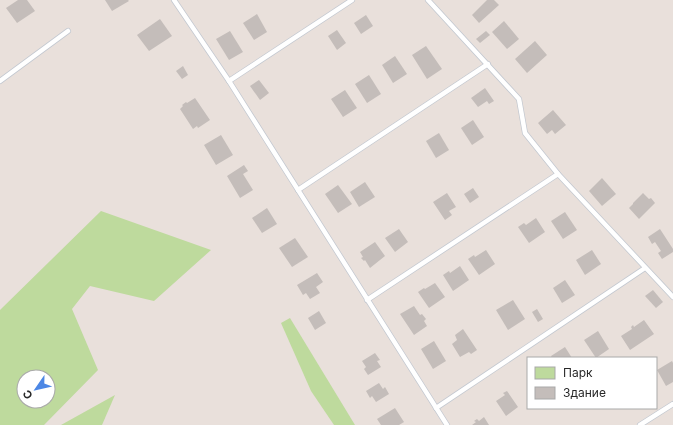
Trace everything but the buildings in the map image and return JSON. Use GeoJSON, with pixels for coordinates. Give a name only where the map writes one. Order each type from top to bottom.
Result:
{"type":"FeatureCollection","features":[{"type":"Feature","properties":{"kind":"lane"},"geometry":{"type":"LineString","coordinates":[[174,0],[229,81],[447,425]]}},
{"type":"Feature","properties":{"kind":"lane"},"geometry":{"type":"LineString","coordinates":[[229,81],[352,0]]}},
{"type":"Feature","properties":{"kind":"lane"},"geometry":{"type":"LineString","coordinates":[[428,0],[519,99],[526,133],[558,174],[673,298]]}},
{"type":"Feature","properties":{"kind":"lane"},"geometry":{"type":"LineString","coordinates":[[0,81],[68,31]]}},
{"type":"Feature","properties":{"kind":"lane"},"geometry":{"type":"LineString","coordinates":[[298,190],[488,64]]}},
{"type":"Feature","properties":{"kind":"lane"},"geometry":{"type":"LineString","coordinates":[[367,300],[558,174]]}},
{"type":"Feature","properties":{"kind":"lane"},"geometry":{"type":"LineString","coordinates":[[436,408],[646,268]]}},
{"type":"Feature","properties":{"kind":"lane"},"geometry":{"type":"LineString","coordinates":[[640,425],[673,404]]}},
{"type":"Feature","properties":{"kind":"green space"},"geometry":{"type":"Polygon","coordinates":[[[101,211],[211,250],[154,301],[90,286],[72,309],[98,370],[44,425],[0,425],[0,310],[101,211]]]}},
{"type":"Feature","properties":{"kind":"green space"},"geometry":{"type":"Polygon","coordinates":[[[290,318],[355,425],[334,425],[311,391],[281,323],[290,318]]]}},
{"type":"Feature","properties":{"kind":"green space"},"geometry":{"type":"Polygon","coordinates":[[[115,395],[102,425],[61,425],[115,395]]]}}]}
